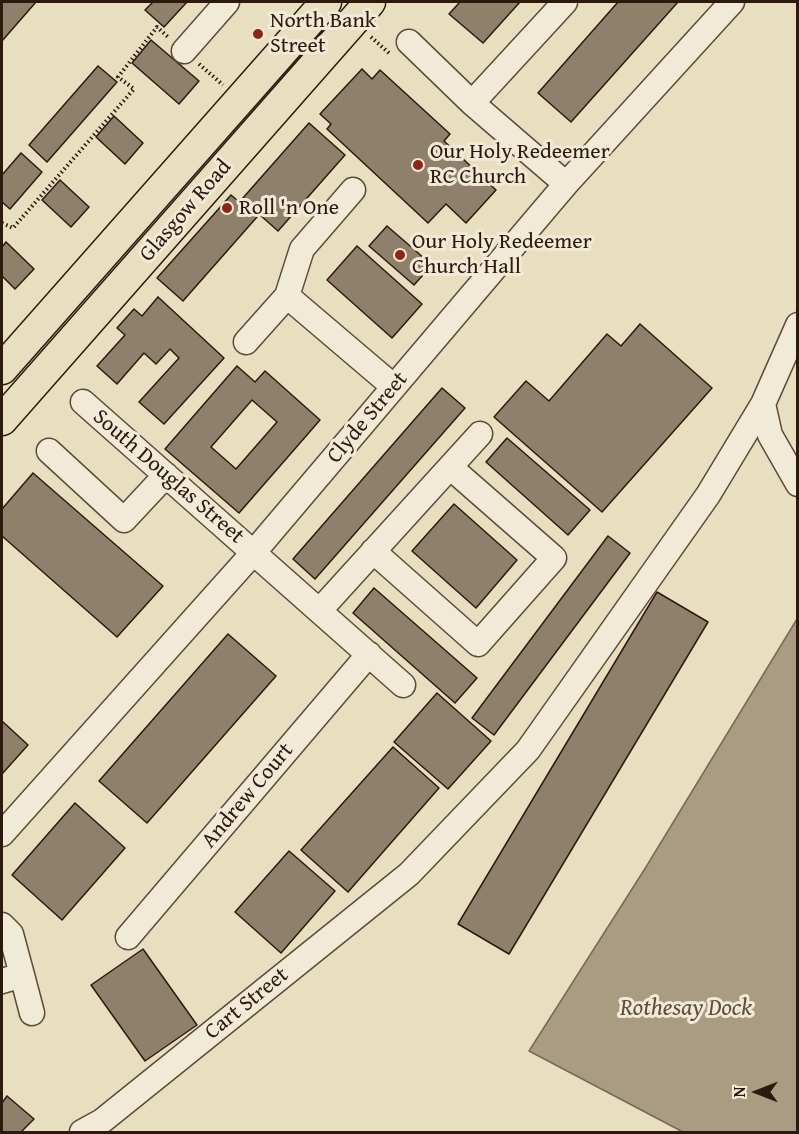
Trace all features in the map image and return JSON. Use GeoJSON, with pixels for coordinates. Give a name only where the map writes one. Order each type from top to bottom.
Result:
{"type":"FeatureCollection","features":[{"type":"Feature","properties":{"kind":"main road","name":"Glasgow Road"},"geometry":{"type":"LineString","coordinates":[[2,369],[326,2]]}},
{"type":"Feature","properties":{"kind":"main road","name":"Glasgow Road"},"geometry":{"type":"LineString","coordinates":[[2,420],[362,11]]}},
{"type":"Feature","properties":{"kind":"street"},"geometry":{"type":"LineString","coordinates":[[184,51],[227,2]]}},
{"type":"Feature","properties":{"kind":"street"},"geometry":{"type":"LineString","coordinates":[[472,103],[564,2]]}},
{"type":"Feature","properties":{"kind":"street","name":"Clyde Street"},"geometry":{"type":"LineString","coordinates":[[2,834],[254,552],[566,184],[732,2]]}},
{"type":"Feature","properties":{"kind":"street"},"geometry":{"type":"LineString","coordinates":[[409,42],[472,103],[566,184]]}},
{"type":"Feature","properties":{"kind":"street"},"geometry":{"type":"LineString","coordinates":[[246,342],[287,296],[302,249],[353,190]]}},
{"type":"Feature","properties":{"kind":"street"},"geometry":{"type":"LineString","coordinates":[[287,296],[394,387]]}},
{"type":"Feature","properties":{"kind":"street","name":"Cart Street"},"geometry":{"type":"LineString","coordinates":[[82,1132],[102,1121],[409,874],[528,750],[708,495],[763,404],[798,325]]}},
{"type":"Feature","properties":{"kind":"street","name":"South Douglas Street"},"geometry":{"type":"LineString","coordinates":[[83,402],[254,552]]}},
{"type":"Feature","properties":{"kind":"street"},"geometry":{"type":"LineString","coordinates":[[763,404],[770,435],[798,483]]}},
{"type":"Feature","properties":{"kind":"street"},"geometry":{"type":"LineString","coordinates":[[320,610],[480,434]]}},
{"type":"Feature","properties":{"kind":"street"},"geometry":{"type":"LineString","coordinates":[[49,451],[124,520],[166,475]]}},
{"type":"Feature","properties":{"kind":"street"},"geometry":{"type":"LineString","coordinates":[[373,551],[478,644],[554,558],[450,467]]}},
{"type":"Feature","properties":{"kind":"street"},"geometry":{"type":"LineString","coordinates":[[254,552],[403,685]]}},
{"type":"Feature","properties":{"kind":"street","name":"Andrew Court"},"geometry":{"type":"LineString","coordinates":[[128,937],[369,654]]}},
{"type":"Feature","properties":{"kind":"street"},"geometry":{"type":"LineString","coordinates":[[2,925],[11,934],[12,978],[32,1013]]}},
{"type":"Feature","properties":{"kind":"path"},"geometry":{"type":"LineString","coordinates":[[362,11],[393,57],[409,42]]}},
{"type":"Feature","properties":{"kind":"path"},"geometry":{"type":"LineString","coordinates":[[2,223],[13,228],[134,89],[118,76],[157,27],[239,99]]}},
{"type":"Feature","properties":{"kind":"water","name":"Rothesay Dock"},"geometry":{"type":"Polygon","coordinates":[[[797,619],[797,1132],[683,1132],[529,1051],[646,867],[797,619]]]}},
{"type":"Feature","properties":{"kind":"building"},"geometry":{"type":"Polygon","coordinates":[[[2,2],[36,2],[2,41],[2,2]]]}},
{"type":"Feature","properties":{"kind":"building"},"geometry":{"type":"Polygon","coordinates":[[[153,2],[187,2],[164,27],[145,10],[153,2]]]}},
{"type":"Feature","properties":{"kind":"building"},"geometry":{"type":"Polygon","coordinates":[[[460,2],[520,2],[483,43],[449,14],[460,2]]]}},
{"type":"Feature","properties":{"kind":"building"},"geometry":{"type":"Polygon","coordinates":[[[618,2],[678,2],[571,122],[538,93],[618,2]]]}},
{"type":"Feature","properties":{"kind":"building"},"geometry":{"type":"Polygon","coordinates":[[[151,40],[199,81],[179,104],[132,63],[151,40]]]}},
{"type":"Feature","properties":{"kind":"building"},"geometry":{"type":"Polygon","coordinates":[[[98,66],[117,82],[47,162],[29,145],[98,66]]]}},
{"type":"Feature","properties":{"kind":"building","name":"Our Holy Redeemer RC Church"},"geometry":{"type":"Polygon","coordinates":[[[362,69],[372,79],[380,70],[450,134],[444,141],[496,190],[466,223],[446,204],[428,223],[327,129],[331,124],[320,114],[362,69]]]}},
{"type":"Feature","properties":{"kind":"building"},"geometry":{"type":"Polygon","coordinates":[[[114,116],[143,143],[125,164],[96,137],[114,116]]]}},
{"type":"Feature","properties":{"kind":"building"},"geometry":{"type":"Polygon","coordinates":[[[309,123],[345,155],[278,231],[242,199],[309,123]]]}},
{"type":"Feature","properties":{"kind":"building"},"geometry":{"type":"Polygon","coordinates":[[[21,153],[42,172],[10,209],[2,202],[2,175],[21,153]]]}},
{"type":"Feature","properties":{"kind":"building"},"geometry":{"type":"Polygon","coordinates":[[[60,180],[89,207],[71,227],[42,200],[60,180]]]}},
{"type":"Feature","properties":{"kind":"building"},"geometry":{"type":"Polygon","coordinates":[[[231,195],[257,217],[183,301],[157,278],[231,195]]]}},
{"type":"Feature","properties":{"kind":"building","name":"Our Holy Redeemer Church Hall"},"geometry":{"type":"Polygon","coordinates":[[[387,226],[432,265],[414,285],[369,246],[387,226]]]}},
{"type":"Feature","properties":{"kind":"building"},"geometry":{"type":"Polygon","coordinates":[[[6,242],[34,269],[15,289],[2,276],[2,247],[6,242]]]}},
{"type":"Feature","properties":{"kind":"building"},"geometry":{"type":"Polygon","coordinates":[[[357,246],[422,304],[392,338],[327,280],[357,246]]]}},
{"type":"Feature","properties":{"kind":"building"},"geometry":{"type":"Polygon","coordinates":[[[158,297],[224,358],[164,424],[139,402],[179,358],[170,349],[156,364],[144,353],[117,384],[97,366],[125,335],[117,328],[134,309],[142,316],[158,297]]]}},
{"type":"Feature","properties":{"kind":"building"},"geometry":{"type":"Polygon","coordinates":[[[640,324],[712,388],[602,512],[494,417],[526,381],[549,401],[607,334],[621,346],[640,324]]]}},
{"type":"Feature","properties":{"kind":"building"},"geometry":{"type":"Polygon","coordinates":[[[237,366],[255,382],[265,371],[320,420],[239,513],[165,449],[237,366]],[[252,400],[211,447],[236,469],[277,422],[252,400]]]}},
{"type":"Feature","properties":{"kind":"building"},"geometry":{"type":"Polygon","coordinates":[[[442,388],[465,408],[315,579],[293,559],[442,388]]]}},
{"type":"Feature","properties":{"kind":"building"},"geometry":{"type":"Polygon","coordinates":[[[507,438],[590,510],[568,535],[486,462],[507,438]]]}},
{"type":"Feature","properties":{"kind":"building"},"geometry":{"type":"Polygon","coordinates":[[[33,473],[163,586],[117,637],[2,536],[2,509],[33,473]]]}},
{"type":"Feature","properties":{"kind":"building"},"geometry":{"type":"Polygon","coordinates":[[[454,504],[517,560],[476,608],[412,551],[454,504]]]}},
{"type":"Feature","properties":{"kind":"building"},"geometry":{"type":"Polygon","coordinates":[[[608,536],[630,553],[494,735],[472,718],[608,536]]]}},
{"type":"Feature","properties":{"kind":"building"},"geometry":{"type":"Polygon","coordinates":[[[374,588],[477,678],[455,703],[353,613],[374,588]]]}},
{"type":"Feature","properties":{"kind":"building"},"geometry":{"type":"Polygon","coordinates":[[[657,592],[708,622],[509,954],[458,924],[657,592]]]}},
{"type":"Feature","properties":{"kind":"building"},"geometry":{"type":"Polygon","coordinates":[[[228,634],[276,676],[147,823],[99,781],[228,634]]]}},
{"type":"Feature","properties":{"kind":"building"},"geometry":{"type":"Polygon","coordinates":[[[437,693],[491,741],[448,789],[394,742],[437,693]]]}},
{"type":"Feature","properties":{"kind":"building"},"geometry":{"type":"Polygon","coordinates":[[[2,721],[28,745],[2,774],[2,721]]]}},
{"type":"Feature","properties":{"kind":"building"},"geometry":{"type":"Polygon","coordinates":[[[393,747],[439,788],[348,892],[301,850],[393,747]]]}},
{"type":"Feature","properties":{"kind":"building"},"geometry":{"type":"Polygon","coordinates":[[[75,803],[125,848],[62,920],[12,875],[75,803]]]}},
{"type":"Feature","properties":{"kind":"building"},"geometry":{"type":"Polygon","coordinates":[[[289,851],[335,891],[281,953],[235,912],[289,851]]]}},
{"type":"Feature","properties":{"kind":"building"},"geometry":{"type":"Polygon","coordinates":[[[143,949],[197,1025],[145,1061],[91,985],[143,949]]]}},
{"type":"Feature","properties":{"kind":"building"},"geometry":{"type":"Polygon","coordinates":[[[7,1096],[34,1119],[21,1132],[2,1132],[2,1103],[7,1096]]]}},
{"type":"Feature","properties":{"kind":"place","name":"North Bank Street"},"geometry":{"type":"Point","coordinates":[258,34]}},
{"type":"Feature","properties":{"kind":"place","name":"Our Holy Redeemer RC Church"},"geometry":{"type":"Point","coordinates":[418,165]}},
{"type":"Feature","properties":{"kind":"place","name":"Roll 'n One"},"geometry":{"type":"Point","coordinates":[227,208]}},
{"type":"Feature","properties":{"kind":"place","name":"Our Holy Redeemer Church Hall"},"geometry":{"type":"Point","coordinates":[400,255]}}]}
